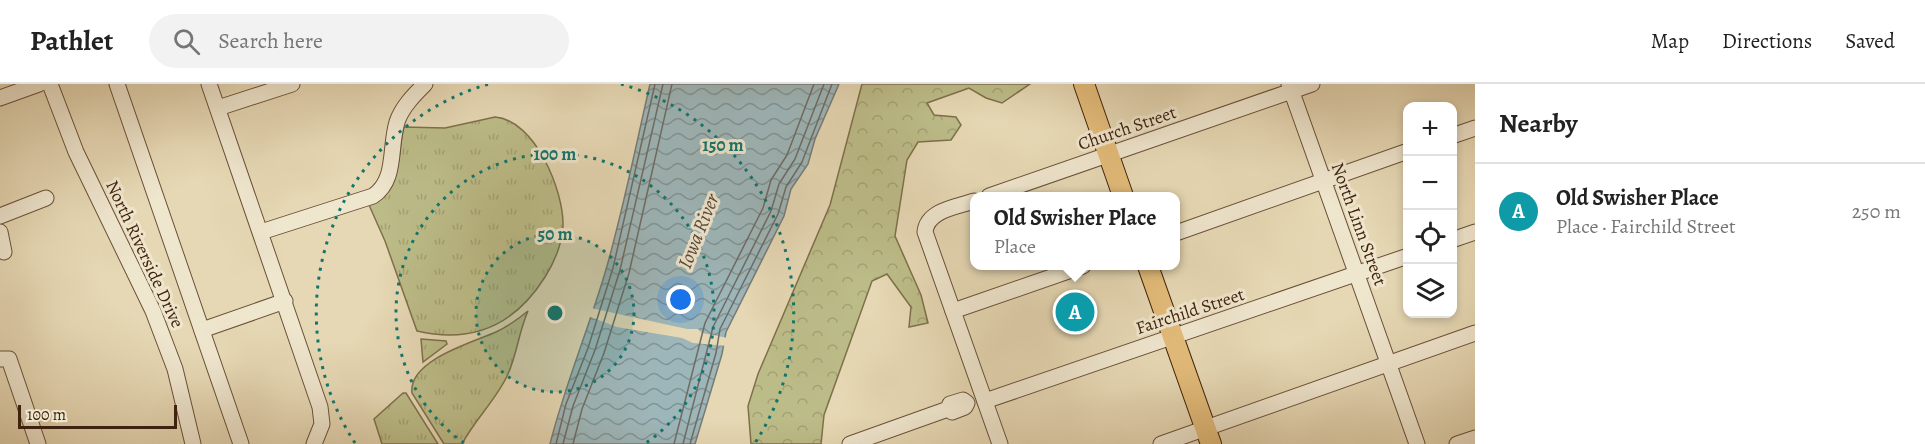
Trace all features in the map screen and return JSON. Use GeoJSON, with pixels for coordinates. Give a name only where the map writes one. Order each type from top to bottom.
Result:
{"type":"FeatureCollection","features":[{"type":"Feature","properties":{"kind":"main road"},"geometry":{"type":"LineString","coordinates":[[1084,84],[1123,192]]}},
{"type":"Feature","properties":{"kind":"main road"},"geometry":{"type":"LineString","coordinates":[[1149,270],[1208,436]]}},
{"type":"Feature","properties":{"kind":"street"},"geometry":{"type":"LineString","coordinates":[[0,98],[39,84]]}},
{"type":"Feature","properties":{"kind":"street","name":"North Riverside Drive"},"geometry":{"type":"LineString","coordinates":[[50,84],[76,152],[128,254],[153,311],[175,369],[194,444]]}},
{"type":"Feature","properties":{"kind":"street"},"geometry":{"type":"LineString","coordinates":[[117,84],[241,444]]}},
{"type":"Feature","properties":{"kind":"street"},"geometry":{"type":"LineString","coordinates":[[209,84],[320,407],[322,424],[315,443]]}},
{"type":"Feature","properties":{"kind":"street"},"geometry":{"type":"LineString","coordinates":[[218,108],[292,84]]}},
{"type":"Feature","properties":{"kind":"street"},"geometry":{"type":"LineString","coordinates":[[261,232],[373,196],[381,191],[387,184],[397,122],[403,110],[425,84]]}},
{"type":"Feature","properties":{"kind":"street","name":"Church Street"},"geometry":{"type":"LineString","coordinates":[[1021,191],[1109,155],[1290,88],[1312,84]]}},
{"type":"Feature","properties":{"kind":"street","name":"North Linn Street"},"geometry":{"type":"LineString","coordinates":[[1290,88],[1417,444]]}},
{"type":"Feature","properties":{"kind":"street"},"geometry":{"type":"LineString","coordinates":[[1457,134],[1475,128]]}},
{"type":"Feature","properties":{"kind":"street"},"geometry":{"type":"LineString","coordinates":[[1180,232],[1403,152]]}},
{"type":"Feature","properties":{"kind":"street"},"geometry":{"type":"LineString","coordinates":[[0,216],[46,198]]}},
{"type":"Feature","properties":{"kind":"street"},"geometry":{"type":"LineString","coordinates":[[970,203],[939,213],[929,219],[925,232],[1000,444]]}},
{"type":"Feature","properties":{"kind":"street"},"geometry":{"type":"LineString","coordinates":[[0,232],[4,252]]}},
{"type":"Feature","properties":{"kind":"street"},"geometry":{"type":"LineString","coordinates":[[1457,238],[1475,232]]}},
{"type":"Feature","properties":{"kind":"street","name":"Fairchild Street"},"geometry":{"type":"LineString","coordinates":[[850,444],[948,409],[952,412],[965,407],[967,403],[1174,338],[1403,257]]}},
{"type":"Feature","properties":{"kind":"street"},"geometry":{"type":"LineString","coordinates":[[953,311],[1071,270]]}},
{"type":"Feature","properties":{"kind":"street"},"geometry":{"type":"LineString","coordinates":[[202,330],[285,301]]}},
{"type":"Feature","properties":{"kind":"street"},"geometry":{"type":"LineString","coordinates":[[1161,444],[1208,436],[1388,363],[1475,333]]}},
{"type":"Feature","properties":{"kind":"street"},"geometry":{"type":"LineString","coordinates":[[4,359],[38,444]]}},
{"type":"Feature","properties":{"kind":"street"},"geometry":{"type":"LineString","coordinates":[[1457,444],[1475,438]]}},
{"type":"Feature","properties":{"kind":"green space"},"geometry":{"type":"Polygon","coordinates":[[[862,84],[1030,84],[1002,103],[986,98],[969,88],[927,103],[934,115],[956,117],[961,125],[951,140],[918,142],[907,160],[895,236],[921,295],[928,323],[909,327],[911,307],[887,274],[872,281],[824,415],[821,444],[751,444],[748,406],[758,374],[830,205],[862,84]]]}},
{"type":"Feature","properties":{"kind":"green space"},"geometry":{"type":"Polygon","coordinates":[[[495,117],[509,121],[523,130],[544,160],[552,177],[562,211],[563,226],[557,253],[549,271],[533,294],[506,319],[491,327],[456,335],[417,331],[385,241],[369,205],[388,192],[393,183],[397,173],[404,127],[445,128],[495,117]]]}},
{"type":"Feature","properties":{"kind":"green space"},"geometry":{"type":"Polygon","coordinates":[[[528,311],[511,366],[498,392],[462,444],[444,444],[412,393],[414,381],[420,371],[444,354],[500,330],[528,311]]]}},
{"type":"Feature","properties":{"kind":"green space"},"geometry":{"type":"Polygon","coordinates":[[[421,339],[446,341],[447,344],[423,362],[421,339]]]}},
{"type":"Feature","properties":{"kind":"green space"},"geometry":{"type":"Polygon","coordinates":[[[403,393],[406,393],[438,444],[382,444],[374,419],[403,393]]]}},
{"type":"Feature","properties":{"kind":"water","name":"Iowa River"},"geometry":{"type":"Polygon","coordinates":[[[650,84],[839,84],[815,139],[808,164],[791,189],[784,216],[726,332],[722,354],[695,444],[550,444],[607,266],[650,84]]]}},
{"type":"Feature","properties":{"kind":"pier"},"geometry":{"type":"Polygon","coordinates":[[[591,308],[687,329],[698,329],[702,333],[728,338],[727,346],[693,343],[682,338],[617,327],[588,316],[591,308]]]}},
{"type":"Feature","properties":{"kind":"place","name":"Old Swisher Place"},"geometry":{"type":"Point","coordinates":[1075,312]}}]}
